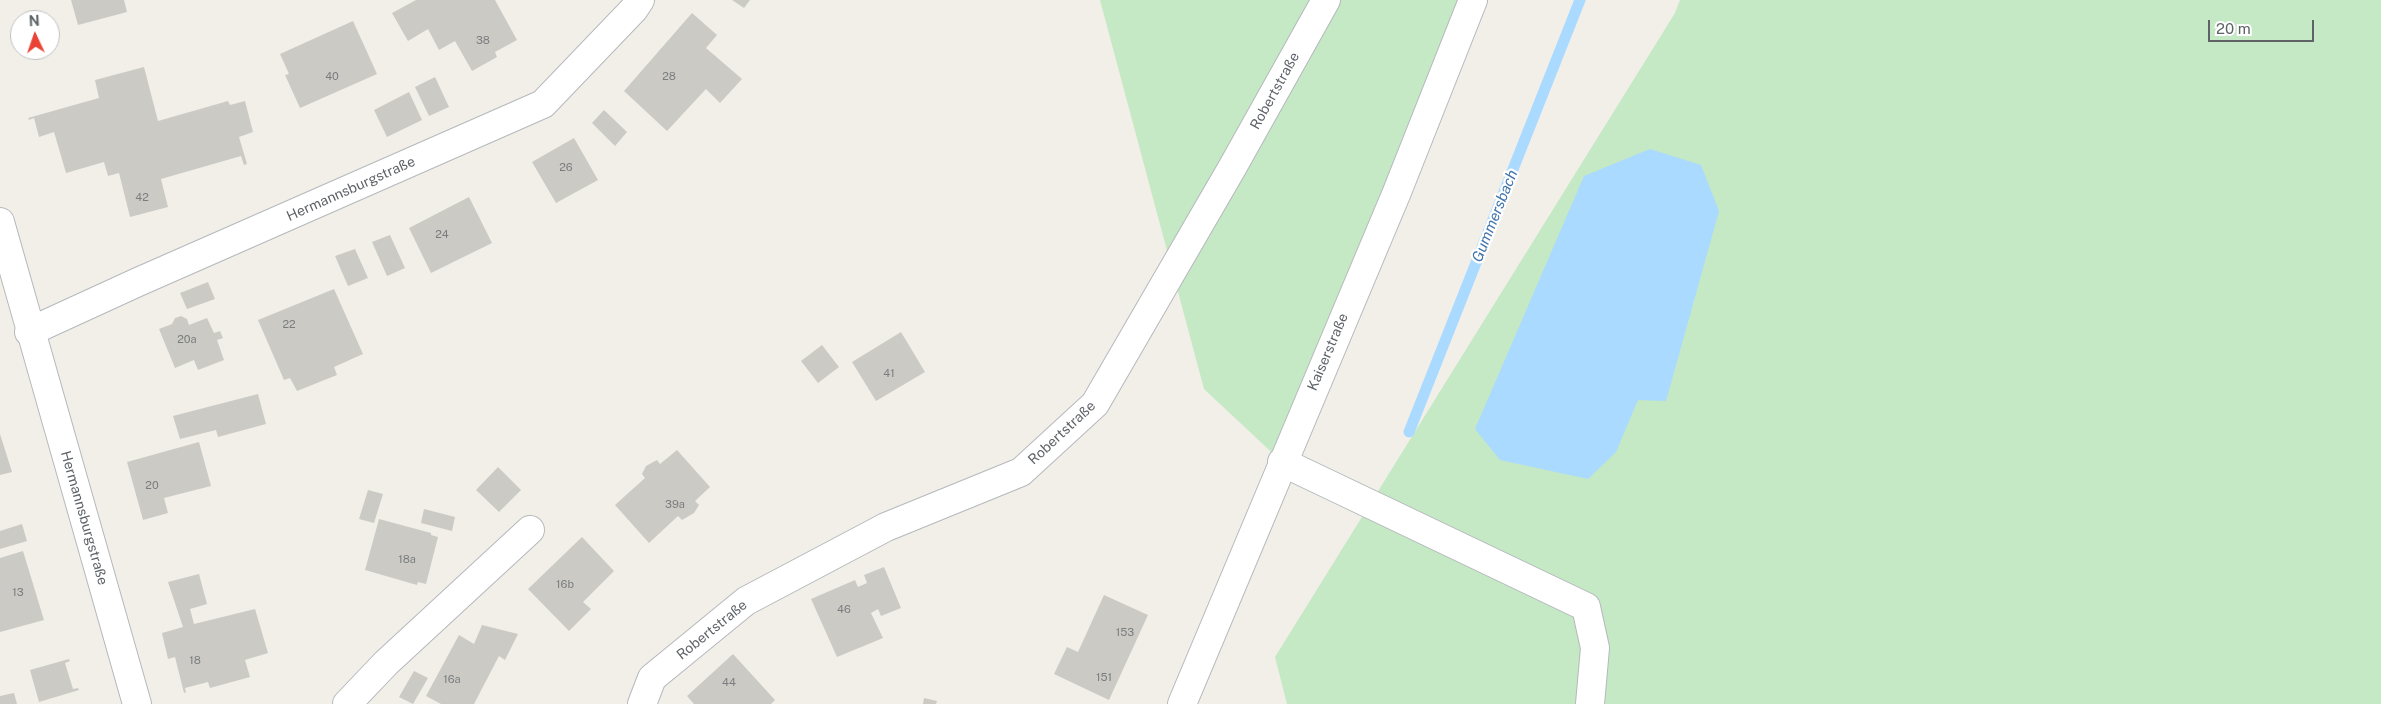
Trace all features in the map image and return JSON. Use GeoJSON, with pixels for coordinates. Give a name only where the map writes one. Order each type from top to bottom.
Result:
{"type":"FeatureCollection","features":[{"type":"Feature","properties":{"kind":"street","name":"Hermannsburgstraße"},"geometry":{"type":"LineString","coordinates":[[29,332],[138,282],[543,104],[634,9],[640,0]]}},
{"type":"Feature","properties":{"kind":"street","name":"Robertstraße"},"geometry":{"type":"LineString","coordinates":[[642,704],[652,678],[746,601],[886,528],[1021,472],[1095,404],[1232,168],[1326,0]]}},
{"type":"Feature","properties":{"kind":"street","name":"Kaiserstraße"},"geometry":{"type":"LineString","coordinates":[[1182,704],[1397,192],[1473,0]]}},
{"type":"Feature","properties":{"kind":"street","name":"Hermannsburgstraße"},"geometry":{"type":"LineString","coordinates":[[0,222],[29,332],[137,704]]}},
{"type":"Feature","properties":{"kind":"street"},"geometry":{"type":"LineString","coordinates":[[1282,462],[1586,607],[1595,648],[1590,704]]}},
{"type":"Feature","properties":{"kind":"street"},"geometry":{"type":"LineString","coordinates":[[347,704],[386,663],[530,530]]}},
{"type":"Feature","properties":{"kind":"green space"},"geometry":{"type":"Polygon","coordinates":[[[1100,0],[1473,0],[1282,462],[1204,389],[1100,0]]]}},
{"type":"Feature","properties":{"kind":"green space"},"geometry":{"type":"Polygon","coordinates":[[[1680,0],[2381,0],[2381,704],[1287,704],[1275,657],[1675,13],[1680,0]]]}},
{"type":"Feature","properties":{"kind":"water"},"geometry":{"type":"Polygon","coordinates":[[[1650,149],[1701,165],[1719,211],[1666,401],[1638,400],[1616,452],[1588,479],[1500,460],[1475,429],[1584,176],[1650,149]]]}},
{"type":"Feature","properties":{"kind":"building"},"geometry":{"type":"Polygon","coordinates":[[[71,0],[124,0],[127,12],[78,25],[71,0]]]}},
{"type":"Feature","properties":{"kind":"building"},"geometry":{"type":"Polygon","coordinates":[[[416,0],[495,0],[517,40],[495,52],[497,57],[472,71],[455,41],[439,50],[428,29],[408,41],[392,13],[416,0]]]}},
{"type":"Feature","properties":{"kind":"building"},"geometry":{"type":"Polygon","coordinates":[[[732,0],[750,0],[744,8],[732,0]]]}},
{"type":"Feature","properties":{"kind":"building"},"geometry":{"type":"Polygon","coordinates":[[[692,13],[717,35],[706,48],[742,79],[720,103],[706,89],[667,131],[624,91],[692,13]]]}},
{"type":"Feature","properties":{"kind":"building"},"geometry":{"type":"Polygon","coordinates":[[[353,21],[377,74],[300,108],[285,75],[289,74],[280,54],[353,21]]]}},
{"type":"Feature","properties":{"kind":"building"},"geometry":{"type":"Polygon","coordinates":[[[144,67],[158,121],[228,101],[230,105],[245,101],[253,132],[239,137],[247,164],[244,165],[241,156],[161,179],[168,207],[130,217],[119,173],[108,176],[104,162],[66,173],[54,132],[39,137],[34,118],[29,120],[28,118],[99,98],[95,80],[144,67]]]}},
{"type":"Feature","properties":{"kind":"building"},"geometry":{"type":"Polygon","coordinates":[[[435,77],[449,107],[429,116],[415,87],[435,77]]]}},
{"type":"Feature","properties":{"kind":"building"},"geometry":{"type":"Polygon","coordinates":[[[409,92],[422,120],[387,137],[374,110],[409,92]]]}},
{"type":"Feature","properties":{"kind":"building"},"geometry":{"type":"Polygon","coordinates":[[[604,110],[627,132],[615,146],[592,123],[604,110]]]}},
{"type":"Feature","properties":{"kind":"building"},"geometry":{"type":"Polygon","coordinates":[[[574,138],[598,180],[556,203],[532,162],[574,138]]]}},
{"type":"Feature","properties":{"kind":"building"},"geometry":{"type":"Polygon","coordinates":[[[469,197],[492,243],[431,273],[409,228],[469,197]]]}},
{"type":"Feature","properties":{"kind":"building"},"geometry":{"type":"Polygon","coordinates":[[[390,235],[405,268],[387,276],[372,242],[390,235]]]}},
{"type":"Feature","properties":{"kind":"building"},"geometry":{"type":"Polygon","coordinates":[[[355,249],[368,278],[348,286],[335,256],[355,249]]]}},
{"type":"Feature","properties":{"kind":"building"},"geometry":{"type":"Polygon","coordinates":[[[208,282],[215,299],[187,309],[180,293],[208,282]]]}},
{"type":"Feature","properties":{"kind":"building"},"geometry":{"type":"Polygon","coordinates":[[[334,289],[363,354],[334,367],[337,375],[297,391],[290,378],[284,380],[258,320],[334,289]]]}},
{"type":"Feature","properties":{"kind":"building"},"geometry":{"type":"Polygon","coordinates":[[[181,316],[187,319],[189,325],[207,318],[214,333],[220,331],[223,338],[217,340],[224,360],[198,370],[194,360],[175,368],[159,329],[172,324],[175,318],[181,316]]]}},
{"type":"Feature","properties":{"kind":"building"},"geometry":{"type":"Polygon","coordinates":[[[901,332],[925,372],[876,401],[852,362],[901,332]]]}},
{"type":"Feature","properties":{"kind":"building"},"geometry":{"type":"Polygon","coordinates":[[[822,345],[839,367],[818,383],[801,361],[822,345]]]}},
{"type":"Feature","properties":{"kind":"building"},"geometry":{"type":"Polygon","coordinates":[[[258,394],[266,424],[218,437],[216,430],[180,439],[173,416],[258,394]]]}},
{"type":"Feature","properties":{"kind":"building"},"geometry":{"type":"Polygon","coordinates":[[[0,434],[12,472],[0,475],[0,434]]]}},
{"type":"Feature","properties":{"kind":"building"},"geometry":{"type":"Polygon","coordinates":[[[199,442],[211,486],[164,498],[168,513],[143,520],[127,462],[199,442]]]}},
{"type":"Feature","properties":{"kind":"building"},"geometry":{"type":"Polygon","coordinates":[[[677,450],[710,487],[695,501],[699,505],[694,513],[682,520],[678,516],[649,543],[615,505],[645,478],[642,474],[646,466],[657,460],[660,464],[677,450]]]}},
{"type":"Feature","properties":{"kind":"building"},"geometry":{"type":"Polygon","coordinates":[[[498,467],[521,490],[499,512],[476,490],[498,467]]]}},
{"type":"Feature","properties":{"kind":"building"},"geometry":{"type":"Polygon","coordinates":[[[368,490],[383,494],[374,523],[359,519],[368,490]]]}},
{"type":"Feature","properties":{"kind":"building"},"geometry":{"type":"Polygon","coordinates":[[[424,509],[455,517],[452,531],[421,523],[424,509]]]}},
{"type":"Feature","properties":{"kind":"building"},"geometry":{"type":"Polygon","coordinates":[[[379,519],[431,533],[431,535],[438,537],[426,584],[418,582],[417,585],[365,570],[379,519]]]}},
{"type":"Feature","properties":{"kind":"building"},"geometry":{"type":"Polygon","coordinates":[[[22,524],[27,541],[0,549],[0,531],[22,524]]]}},
{"type":"Feature","properties":{"kind":"building"},"geometry":{"type":"Polygon","coordinates":[[[582,537],[614,571],[583,602],[591,609],[569,631],[528,589],[582,537]]]}},
{"type":"Feature","properties":{"kind":"building"},"geometry":{"type":"Polygon","coordinates":[[[23,551],[44,620],[0,632],[0,558],[23,551]]]}},
{"type":"Feature","properties":{"kind":"building"},"geometry":{"type":"Polygon","coordinates":[[[884,567],[901,608],[881,616],[878,609],[871,613],[883,638],[837,657],[811,599],[855,580],[858,587],[867,583],[864,575],[884,567]]]}},
{"type":"Feature","properties":{"kind":"building"},"geometry":{"type":"Polygon","coordinates":[[[199,574],[207,604],[190,609],[194,624],[255,609],[268,653],[245,660],[250,677],[210,688],[208,682],[185,688],[186,692],[184,693],[175,657],[168,659],[162,633],[183,627],[168,582],[199,574]]]}},
{"type":"Feature","properties":{"kind":"building"},"geometry":{"type":"Polygon","coordinates":[[[1104,595],[1148,615],[1109,700],[1054,674],[1067,647],[1078,652],[1104,595]]]}},
{"type":"Feature","properties":{"kind":"building"},"geometry":{"type":"Polygon","coordinates":[[[482,625],[518,634],[505,660],[499,656],[474,704],[441,704],[426,696],[459,635],[474,644],[482,625]]]}},
{"type":"Feature","properties":{"kind":"building"},"geometry":{"type":"Polygon","coordinates":[[[733,654],[775,700],[771,704],[694,704],[687,696],[733,654]]]}},
{"type":"Feature","properties":{"kind":"building"},"geometry":{"type":"Polygon","coordinates":[[[69,659],[70,661],[65,663],[73,689],[78,688],[79,690],[39,702],[30,670],[69,659]]]}},
{"type":"Feature","properties":{"kind":"building"},"geometry":{"type":"Polygon","coordinates":[[[414,671],[428,678],[413,704],[399,697],[414,671]]]}},
{"type":"Feature","properties":{"kind":"building"},"geometry":{"type":"Polygon","coordinates":[[[14,693],[17,704],[0,704],[0,696],[14,693]]]}},
{"type":"Feature","properties":{"kind":"building"},"geometry":{"type":"Polygon","coordinates":[[[924,698],[937,701],[936,704],[923,704],[924,698]]]}},
{"type":"Feature","properties":{"kind":"waterway","name":"Gummersbach"},"geometry":{"type":"LineString","coordinates":[[1409,432],[1580,0]]}}]}
